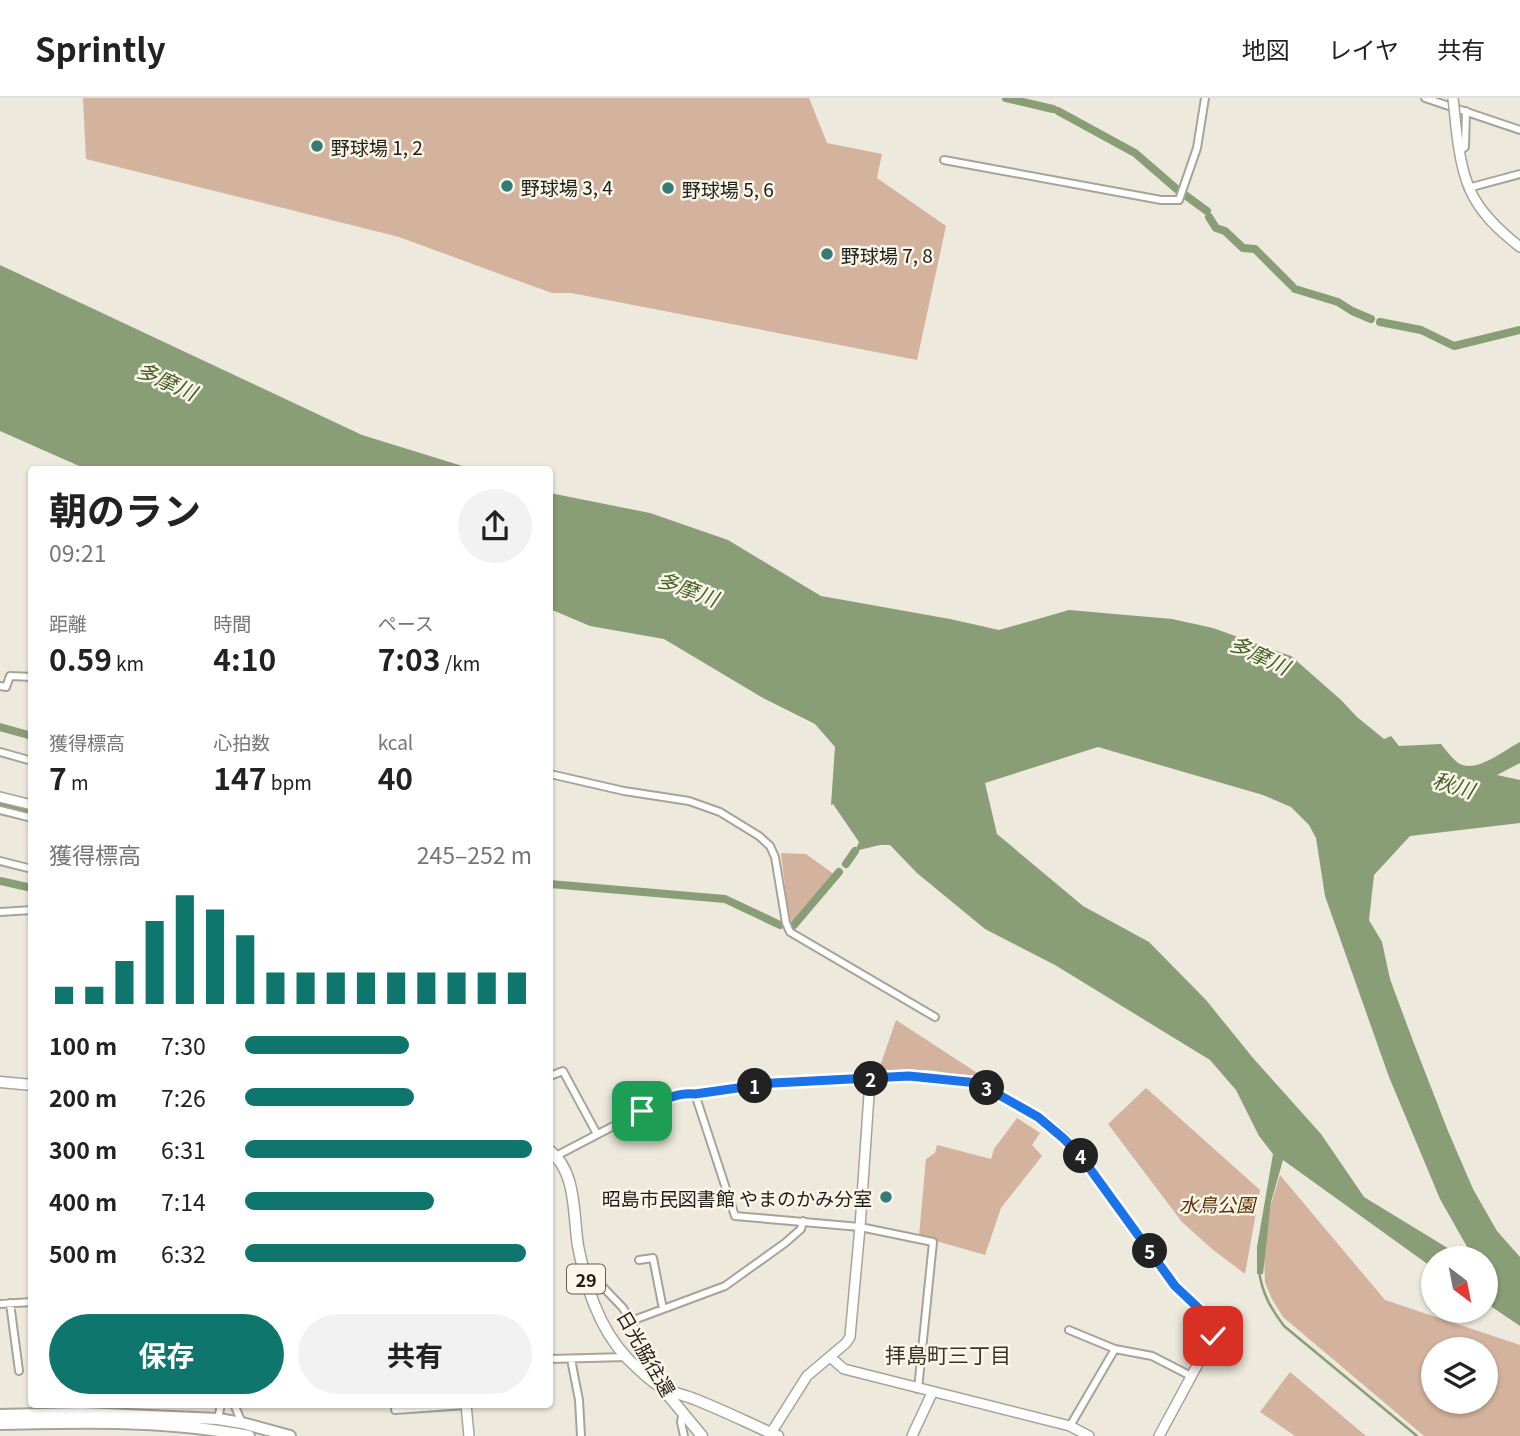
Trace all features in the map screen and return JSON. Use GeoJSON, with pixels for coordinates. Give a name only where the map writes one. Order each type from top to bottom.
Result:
{"type":"FeatureCollection","features":[{"type":"Feature","properties":{"kind":"highway"},"geometry":{"type":"LineString","coordinates":[[0,1415],[82,1408],[216,1428],[249,1436]]}},
{"type":"Feature","properties":{"kind":"highway"},"geometry":{"type":"LineString","coordinates":[[0,1424],[81,1422],[216,1428],[243,1423],[290,1436]]}},
{"type":"Feature","properties":{"kind":"main road"},"geometry":{"type":"LineString","coordinates":[[0,1082],[28,1085]]}},
{"type":"Feature","properties":{"kind":"main road","name":"29"},"geometry":{"type":"LineString","coordinates":[[553,1154],[568,1177],[591,1297],[606,1329],[627,1357],[663,1388],[693,1398],[775,1434]]}},
{"type":"Feature","properties":{"kind":"main road","name":"日光脇往還"},"geometry":{"type":"LineString","coordinates":[[663,1388],[702,1436]]}},
{"type":"Feature","properties":{"kind":"street"},"geometry":{"type":"LineString","coordinates":[[944,160],[1161,200],[1180,200],[1197,148],[1205,98]]}},
{"type":"Feature","properties":{"kind":"street"},"geometry":{"type":"LineString","coordinates":[[1425,98],[1520,130]]}},
{"type":"Feature","properties":{"kind":"street"},"geometry":{"type":"LineString","coordinates":[[1453,98],[1459,152],[1468,188],[1490,221],[1520,247]]}},
{"type":"Feature","properties":{"kind":"street"},"geometry":{"type":"LineString","coordinates":[[1459,152],[1465,147],[1466,111]]}},
{"type":"Feature","properties":{"kind":"street"},"geometry":{"type":"LineString","coordinates":[[1468,188],[1520,174]]}},
{"type":"Feature","properties":{"kind":"street"},"geometry":{"type":"LineString","coordinates":[[0,686],[6,687],[10,676],[28,677]]}},
{"type":"Feature","properties":{"kind":"street"},"geometry":{"type":"LineString","coordinates":[[0,752],[28,760]]}},
{"type":"Feature","properties":{"kind":"street"},"geometry":{"type":"LineString","coordinates":[[553,775],[624,791],[689,801],[720,812],[759,836],[770,846],[775,857],[786,923],[790,932],[935,1017]]}},
{"type":"Feature","properties":{"kind":"street"},"geometry":{"type":"LineString","coordinates":[[0,797],[28,804]]}},
{"type":"Feature","properties":{"kind":"street"},"geometry":{"type":"LineString","coordinates":[[0,810],[28,816]]}},
{"type":"Feature","properties":{"kind":"street"},"geometry":{"type":"LineString","coordinates":[[0,861],[28,868]]}},
{"type":"Feature","properties":{"kind":"street"},"geometry":{"type":"LineString","coordinates":[[0,912],[28,910]]}},
{"type":"Feature","properties":{"kind":"street"},"geometry":{"type":"LineString","coordinates":[[553,1075],[563,1071],[597,1134]]}},
{"type":"Feature","properties":{"kind":"street"},"geometry":{"type":"LineString","coordinates":[[553,1154],[669,1097],[684,1093],[695,1094],[773,1083],[909,1076],[978,1083],[1038,1117],[1080,1155],[1175,1286],[1212,1321],[1213,1336],[1159,1436]]}},
{"type":"Feature","properties":{"kind":"street"},"geometry":{"type":"LineString","coordinates":[[775,1434],[807,1376],[846,1343],[852,1328],[870,1080]]}},
{"type":"Feature","properties":{"kind":"street"},"geometry":{"type":"LineString","coordinates":[[695,1094],[735,1216],[860,1227],[933,1242],[918,1390]]}},
{"type":"Feature","properties":{"kind":"street"},"geometry":{"type":"LineString","coordinates":[[631,1321],[725,1286],[785,1243],[800,1229],[803,1221]]}},
{"type":"Feature","properties":{"kind":"street"},"geometry":{"type":"LineString","coordinates":[[639,1260],[653,1258],[663,1309]]}},
{"type":"Feature","properties":{"kind":"street","name":"日光脇往還"},"geometry":{"type":"LineString","coordinates":[[586,1278],[601,1285],[623,1308],[660,1372],[663,1388]]}},
{"type":"Feature","properties":{"kind":"street"},"geometry":{"type":"LineString","coordinates":[[0,1304],[28,1302]]}},
{"type":"Feature","properties":{"kind":"street"},"geometry":{"type":"LineString","coordinates":[[10,1303],[19,1371]]}},
{"type":"Feature","properties":{"kind":"street"},"geometry":{"type":"LineString","coordinates":[[1069,1330],[1115,1349],[1152,1356],[1191,1376]]}},
{"type":"Feature","properties":{"kind":"street"},"geometry":{"type":"LineString","coordinates":[[1070,1426],[1115,1349]]}},
{"type":"Feature","properties":{"kind":"street"},"geometry":{"type":"LineString","coordinates":[[553,1359],[627,1357]]}},
{"type":"Feature","properties":{"kind":"street"},"geometry":{"type":"LineString","coordinates":[[830,1357],[844,1369],[918,1390],[1070,1426],[1089,1436]]}},
{"type":"Feature","properties":{"kind":"street"},"geometry":{"type":"LineString","coordinates":[[571,1359],[579,1400],[581,1436]]}},
{"type":"Feature","properties":{"kind":"street"},"geometry":{"type":"LineString","coordinates":[[912,1436],[932,1393]]}},
{"type":"Feature","properties":{"kind":"street"},"geometry":{"type":"LineString","coordinates":[[216,1428],[220,1408]]}},
{"type":"Feature","properties":{"kind":"street"},"geometry":{"type":"LineString","coordinates":[[236,1408],[249,1436]]}},
{"type":"Feature","properties":{"kind":"street"},"geometry":{"type":"LineString","coordinates":[[395,1410],[419,1408]]}},
{"type":"Feature","properties":{"kind":"street"},"geometry":{"type":"LineString","coordinates":[[466,1408],[469,1436]]}},
{"type":"Feature","properties":{"kind":"street"},"geometry":{"type":"LineString","coordinates":[[683,1410],[681,1422],[684,1436]]}},
{"type":"Feature","properties":{"kind":"green space"},"geometry":{"type":"Polygon","coordinates":[[[83,98],[809,98],[827,143],[882,154],[877,178],[946,226],[917,360],[571,293],[552,293],[399,237],[86,159],[83,98]]]}},
{"type":"Feature","properties":{"kind":"green space"},"geometry":{"type":"Polygon","coordinates":[[[781,853],[806,854],[835,875],[792,923],[788,913],[781,853]]]}},
{"type":"Feature","properties":{"kind":"green space"},"geometry":{"type":"Polygon","coordinates":[[[896,1020],[988,1080],[929,1070],[878,1072],[896,1020]]]}},
{"type":"Feature","properties":{"kind":"green space","name":"水鳥公園"},"geometry":{"type":"Polygon","coordinates":[[[1146,1088],[1260,1190],[1245,1274],[1182,1222],[1108,1124],[1146,1088]]]}},
{"type":"Feature","properties":{"kind":"green space"},"geometry":{"type":"Polygon","coordinates":[[[1017,1118],[1040,1133],[1032,1145],[1042,1156],[1001,1208],[985,1255],[919,1236],[926,1159],[935,1153],[937,1145],[991,1159],[994,1149],[1017,1118]]]}},
{"type":"Feature","properties":{"kind":"green space"},"geometry":{"type":"Polygon","coordinates":[[[1280,1175],[1385,1300],[1421,1312],[1421,1323],[1454,1323],[1496,1337],[1421,1337],[1421,1414],[1498,1414],[1498,1338],[1520,1345],[1520,1436],[1424,1436],[1283,1317],[1265,1283],[1264,1253],[1271,1204],[1280,1175]]]}},
{"type":"Feature","properties":{"kind":"green space"},"geometry":{"type":"Polygon","coordinates":[[[1290,1372],[1366,1436],[1295,1436],[1260,1412],[1290,1372]]]}},
{"type":"Feature","properties":{"kind":"water","name":"多摩川"},"geometry":{"type":"Polygon","coordinates":[[[0,265],[362,435],[462,466],[79,466],[0,431],[0,265]]]}},
{"type":"Feature","properties":{"kind":"water"},"geometry":{"type":"Polygon","coordinates":[[[553,494],[650,513],[728,540],[821,596],[999,630],[1069,610],[1172,619],[1213,628],[1291,656],[1384,739],[1391,736],[1399,746],[1441,744],[1457,762],[1464,765],[1480,764],[1520,742],[1520,763],[1497,775],[1520,780],[1520,823],[1410,836],[1374,875],[1369,920],[1382,942],[1390,979],[1473,1189],[1497,1231],[1520,1257],[1520,1326],[1498,1311],[1498,1246],[1467,1246],[1440,1199],[1389,1077],[1325,896],[1316,838],[1309,825],[1291,807],[1263,795],[1098,747],[985,783],[997,834],[1083,906],[1149,942],[1206,1000],[1253,1058],[1321,1134],[1364,1197],[1444,1246],[1421,1246],[1421,1259],[1283,1160],[1271,1202],[1263,1274],[1257,1274],[1257,1247],[1273,1154],[1259,1136],[1236,1090],[1210,1060],[1055,965],[985,929],[917,873],[890,845],[855,851],[859,842],[833,804],[831,805],[835,747],[815,724],[763,698],[664,639],[590,626],[553,610],[553,494]]]}},
{"type":"Feature","properties":{"kind":"waterway"},"geometry":{"type":"LineString","coordinates":[[1006,98],[1053,109]]}},
{"type":"Feature","properties":{"kind":"waterway"},"geometry":{"type":"LineString","coordinates":[[1058,111],[1135,153],[1179,191]]}},
{"type":"Feature","properties":{"kind":"waterway"},"geometry":{"type":"LineString","coordinates":[[1185,195],[1207,211]]}},
{"type":"Feature","properties":{"kind":"waterway"},"geometry":{"type":"LineString","coordinates":[[1209,217],[1216,228],[1225,231],[1243,248],[1255,249],[1292,286]]}},
{"type":"Feature","properties":{"kind":"waterway"},"geometry":{"type":"LineString","coordinates":[[1295,289],[1338,302],[1371,319]]}},
{"type":"Feature","properties":{"kind":"waterway"},"geometry":{"type":"LineString","coordinates":[[1380,322],[1421,330],[1454,346],[1520,330]]}},
{"type":"Feature","properties":{"kind":"waterway"},"geometry":{"type":"LineString","coordinates":[[0,727],[28,735]]}},
{"type":"Feature","properties":{"kind":"waterway"},"geometry":{"type":"LineString","coordinates":[[0,806],[28,811]]}},
{"type":"Feature","properties":{"kind":"waterway"},"geometry":{"type":"LineString","coordinates":[[846,864],[855,851]]}},
{"type":"Feature","properties":{"kind":"waterway"},"geometry":{"type":"LineString","coordinates":[[794,925],[839,872]]}},
{"type":"Feature","properties":{"kind":"waterway"},"geometry":{"type":"LineString","coordinates":[[0,881],[28,887]]}},
{"type":"Feature","properties":{"kind":"waterway"},"geometry":{"type":"LineString","coordinates":[[553,884],[725,899],[780,925]]}},
{"type":"Feature","properties":{"kind":"waterway"},"geometry":{"type":"LineString","coordinates":[[1259,1271],[1268,1300],[1284,1326],[1417,1436]]}},
{"type":"Feature","properties":{"kind":"place","name":"野球場 1, 2"},"geometry":{"type":"Point","coordinates":[317,146]}},
{"type":"Feature","properties":{"kind":"place","name":"野球場 3, 4"},"geometry":{"type":"Point","coordinates":[507,186]}},
{"type":"Feature","properties":{"kind":"place","name":"野球場 5, 6"},"geometry":{"type":"Point","coordinates":[668,188]}},
{"type":"Feature","properties":{"kind":"place","name":"野球場 7, 8"},"geometry":{"type":"Point","coordinates":[827,254]}},
{"type":"Feature","properties":{"kind":"place","name":"昭島市民図書館 やまのかみ分室"},"geometry":{"type":"Point","coordinates":[886,1197]}},
{"type":"Feature","properties":{"kind":"district","name":"拝島町三丁目"},"geometry":{"type":"Point","coordinates":[948,1354]}},
{"type":"Feature","properties":{"kind":"route"},"geometry":{"type":"LineString","coordinates":[[642,1111],[669,1097],[684,1093],[695,1094],[773,1083],[909,1076],[978,1083],[1038,1117],[1080,1155],[1175,1286],[1212,1321],[1213,1336]]}},
{"type":"Feature","properties":{"kind":"water label","name":"秋川"},"geometry":{"type":"Point","coordinates":[1454,784]}}]}
